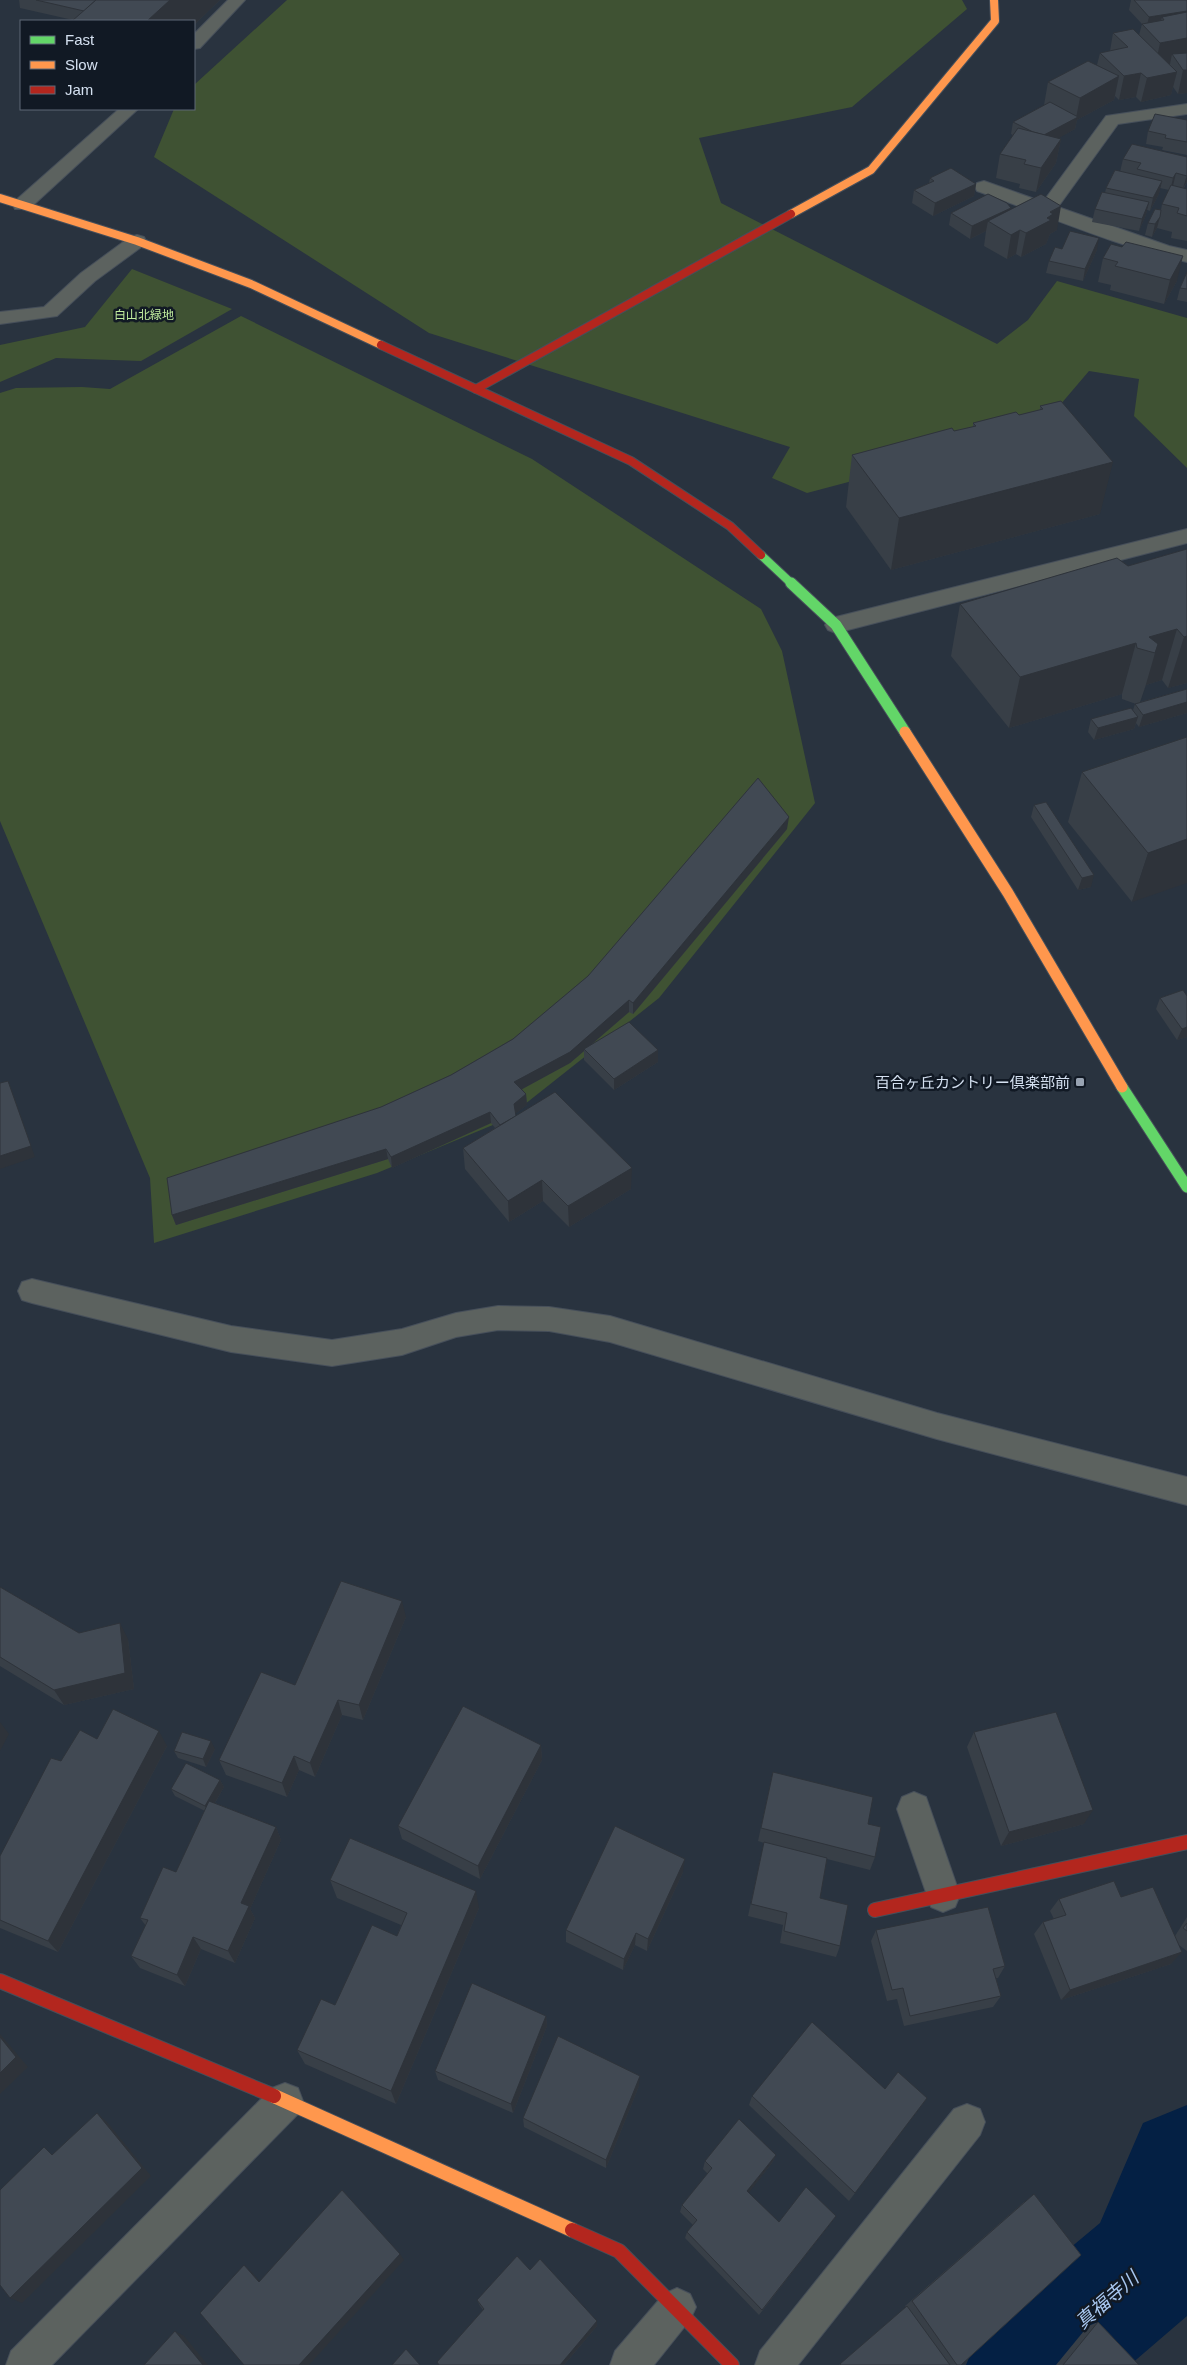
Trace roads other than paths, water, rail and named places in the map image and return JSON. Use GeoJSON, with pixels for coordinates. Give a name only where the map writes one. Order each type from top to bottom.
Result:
{"type":"FeatureCollection","features":[{"type":"Feature","properties":{"kind":"street"},"geometry":{"type":"LineString","coordinates":[[195,43],[237,0]]}},
{"type":"Feature","properties":{"kind":"street"},"geometry":{"type":"LineString","coordinates":[[476,388],[871,170],[995,21],[994,0]]}},
{"type":"Feature","properties":{"kind":"street"},"geometry":{"type":"LineString","coordinates":[[1047,210],[1112,120],[1187,109]]}},
{"type":"Feature","properties":{"kind":"street"},"geometry":{"type":"LineString","coordinates":[[22,205],[128,110]]}},
{"type":"Feature","properties":{"kind":"street"},"geometry":{"type":"LineString","coordinates":[[984,187],[1164,251],[1187,256]]}},
{"type":"Feature","properties":{"kind":"street"},"geometry":{"type":"LineString","coordinates":[[0,198],[137,241],[251,284],[639,466],[730,526],[836,625],[1008,893],[1112,1071],[1187,1187]]}},
{"type":"Feature","properties":{"kind":"street"},"geometry":{"type":"LineString","coordinates":[[0,318],[50,312],[88,277],[137,241]]}},
{"type":"Feature","properties":{"kind":"street"},"geometry":{"type":"LineString","coordinates":[[836,625],[1187,536]]}},
{"type":"Feature","properties":{"kind":"street"},"geometry":{"type":"LineString","coordinates":[[32,1291],[231,1339],[332,1353],[402,1342],[456,1325],[498,1318],[549,1319],[610,1328],[937,1426],[1187,1491]]}},
{"type":"Feature","properties":{"kind":"street"},"geometry":{"type":"LineString","coordinates":[[914,1809],[943,1894]]}},
{"type":"Feature","properties":{"kind":"street"},"geometry":{"type":"LineString","coordinates":[[875,1910],[1187,1842]]}},
{"type":"Feature","properties":{"kind":"street"},"geometry":{"type":"LineString","coordinates":[[0,1981],[206,2066],[620,2251],[732,2365]]}},
{"type":"Feature","properties":{"kind":"street"},"geometry":{"type":"LineString","coordinates":[[25,2365],[285,2101]]}},
{"type":"Feature","properties":{"kind":"street"},"geometry":{"type":"LineString","coordinates":[[774,2365],[967,2122]]}},
{"type":"Feature","properties":{"kind":"street"},"geometry":{"type":"LineString","coordinates":[[629,2365],[677,2307]]}},
{"type":"Feature","properties":{"kind":"waterway","name":"真福寺川"},"geometry":{"type":"LineString","coordinates":[[1031,2365],[1145,2268],[1187,2167]]}},
{"type":"Feature","properties":{"kind":"place","name":"百合ヶ丘カントリー倶楽部前"},"geometry":{"type":"Point","coordinates":[1080,1082]}},
{"type":"Feature","properties":{"kind":"park label","name":"白山北緑地"},"geometry":{"type":"Point","coordinates":[144,315]}}]}
